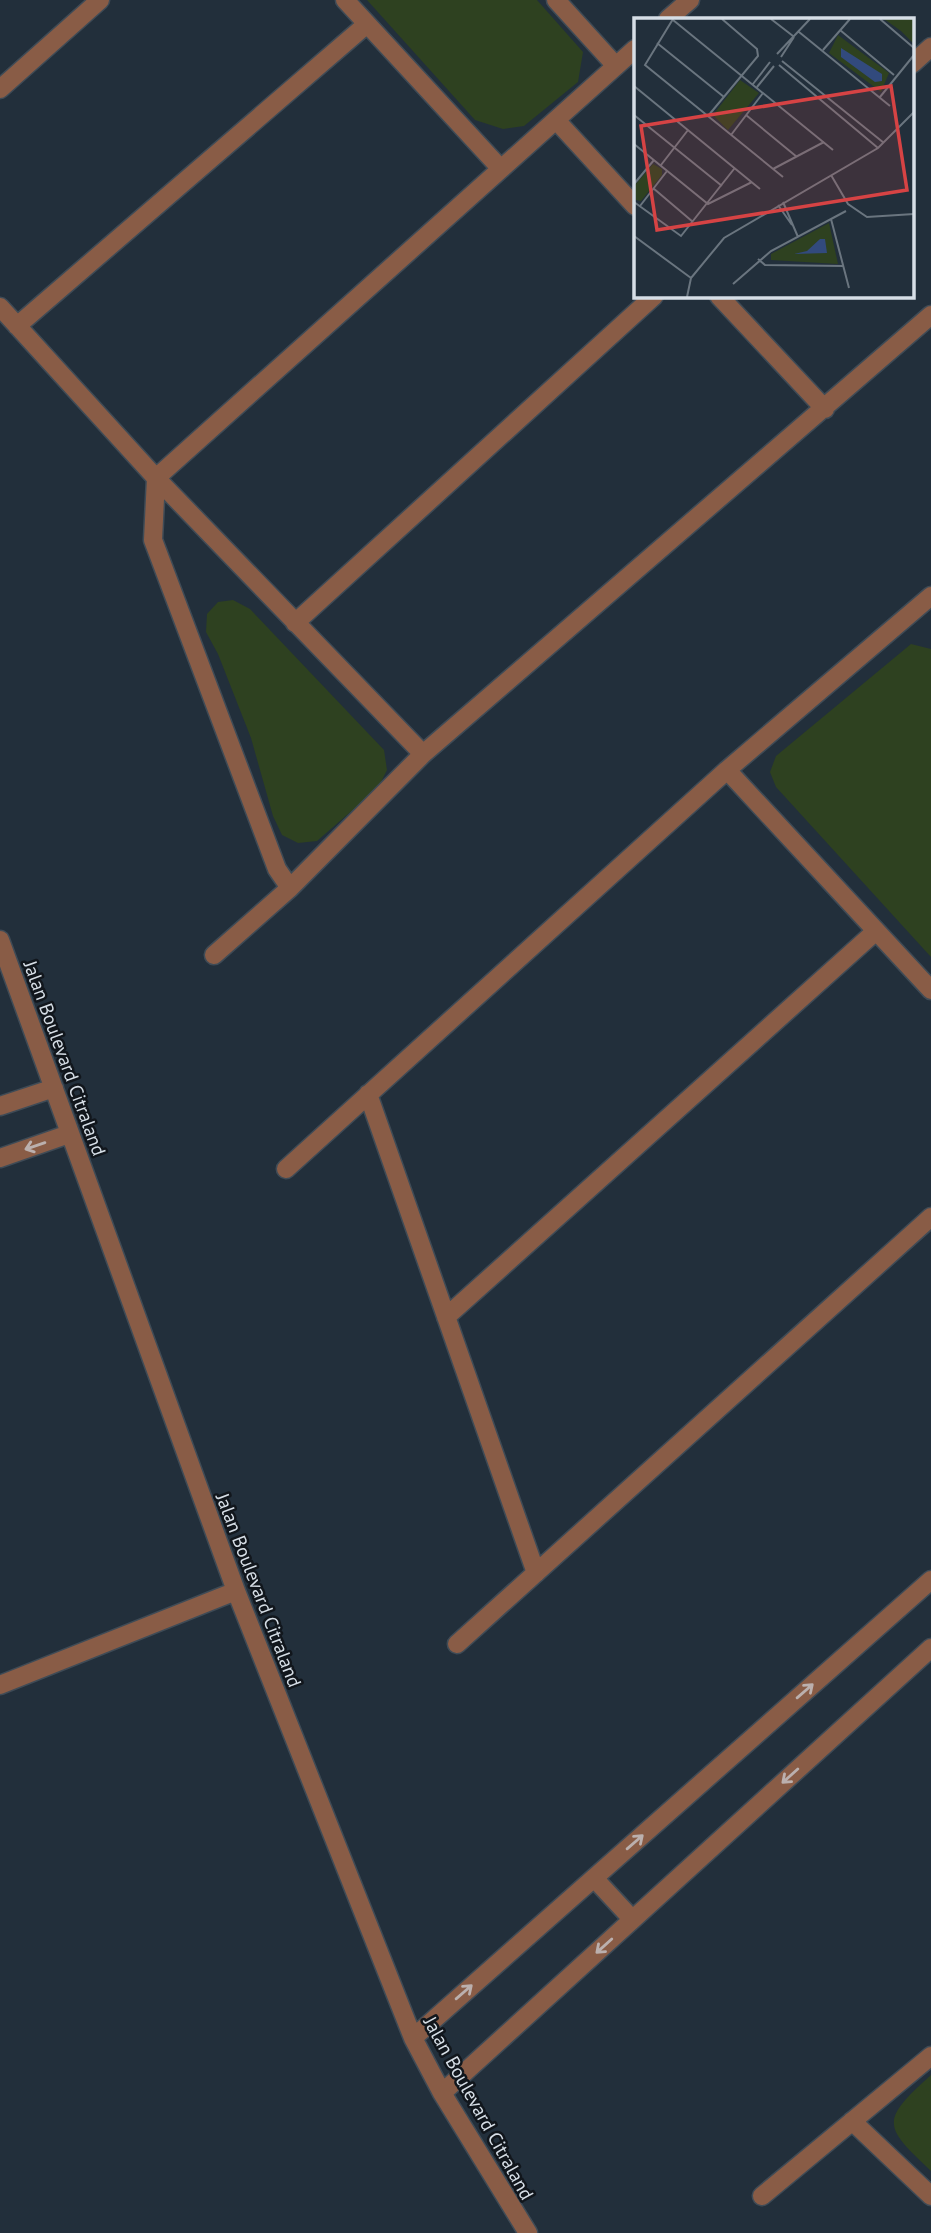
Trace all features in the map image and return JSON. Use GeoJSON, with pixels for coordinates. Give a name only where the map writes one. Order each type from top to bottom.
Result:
{"type":"FeatureCollection","features":[{"type":"Feature","properties":{"kind":"street"},"geometry":{"type":"LineString","coordinates":[[0,89],[100,0]]}},
{"type":"Feature","properties":{"kind":"street"},"geometry":{"type":"LineString","coordinates":[[345,0],[501,169]]}},
{"type":"Feature","properties":{"kind":"street"},"geometry":{"type":"LineString","coordinates":[[555,0],[616,66]]}},
{"type":"Feature","properties":{"kind":"street"},"geometry":{"type":"LineString","coordinates":[[669,18],[690,0]]}},
{"type":"Feature","properties":{"kind":"street"},"geometry":{"type":"LineString","coordinates":[[18,326],[367,23]]}},
{"type":"Feature","properties":{"kind":"street"},"geometry":{"type":"LineString","coordinates":[[914,62],[931,47]]}},
{"type":"Feature","properties":{"kind":"street"},"geometry":{"type":"LineString","coordinates":[[290,888],[277,869],[153,540],[156,478],[634,50]]}},
{"type":"Feature","properties":{"kind":"street"},"geometry":{"type":"LineString","coordinates":[[556,120],[634,205]]}},
{"type":"Feature","properties":{"kind":"street"},"geometry":{"type":"LineString","coordinates":[[295,623],[652,298]]}},
{"type":"Feature","properties":{"kind":"street"},"geometry":{"type":"LineString","coordinates":[[721,298],[825,409]]}},
{"type":"Feature","properties":{"kind":"street"},"geometry":{"type":"LineString","coordinates":[[0,307],[156,478],[423,754]]}},
{"type":"Feature","properties":{"kind":"street"},"geometry":{"type":"LineString","coordinates":[[214,955],[290,888],[423,754],[931,315]]}},
{"type":"Feature","properties":{"kind":"street"},"geometry":{"type":"LineString","coordinates":[[286,1169],[727,770],[929,601]]}},
{"type":"Feature","properties":{"kind":"street"},"geometry":{"type":"LineString","coordinates":[[727,770],[931,990]]}},
{"type":"Feature","properties":{"kind":"street"},"geometry":{"type":"LineString","coordinates":[[446,1317],[876,931]]}},
{"type":"Feature","properties":{"kind":"street","name":"Jalan Boulevard Citraland"},"geometry":{"type":"LineString","coordinates":[[0,940],[236,1591],[413,2038],[442,2093],[528,2233]]}},
{"type":"Feature","properties":{"kind":"street"},"geometry":{"type":"LineString","coordinates":[[0,1106],[54,1088]]}},
{"type":"Feature","properties":{"kind":"street"},"geometry":{"type":"LineString","coordinates":[[368,1094],[536,1573]]}},
{"type":"Feature","properties":{"kind":"street"},"geometry":{"type":"LineString","coordinates":[[0,1158],[69,1134]]}},
{"type":"Feature","properties":{"kind":"street"},"geometry":{"type":"LineString","coordinates":[[457,1644],[931,1217]]}},
{"type":"Feature","properties":{"kind":"street"},"geometry":{"type":"LineString","coordinates":[[413,2038],[931,1580]]}},
{"type":"Feature","properties":{"kind":"street"},"geometry":{"type":"LineString","coordinates":[[0,1685],[236,1591]]}},
{"type":"Feature","properties":{"kind":"street"},"geometry":{"type":"LineString","coordinates":[[442,2093],[931,1648]]}},
{"type":"Feature","properties":{"kind":"street"},"geometry":{"type":"LineString","coordinates":[[594,1878],[632,1919]]}},
{"type":"Feature","properties":{"kind":"street"},"geometry":{"type":"LineString","coordinates":[[762,2196],[931,2056]]}},
{"type":"Feature","properties":{"kind":"street"},"geometry":{"type":"LineString","coordinates":[[852,2122],[931,2196]]}},
{"type":"Feature","properties":{"kind":"green space"},"geometry":{"type":"Polygon","coordinates":[[[367,0],[537,0],[583,52],[578,82],[524,126],[503,129],[475,120],[367,0]]]}},
{"type":"Feature","properties":{"kind":"green space"},"geometry":{"type":"Polygon","coordinates":[[[233,600],[250,609],[384,750],[387,770],[378,788],[317,841],[298,843],[282,835],[273,816],[251,738],[218,654],[206,632],[207,614],[218,602],[233,600]]]}},
{"type":"Feature","properties":{"kind":"green space"},"geometry":{"type":"Polygon","coordinates":[[[911,644],[931,649],[931,957],[776,787],[770,772],[776,756],[911,644]]]}},
{"type":"Feature","properties":{"kind":"green space"},"geometry":{"type":"Polygon","coordinates":[[[931,2075],[931,2171],[896,2133],[894,2123],[903,2103],[931,2075]]]}}]}
